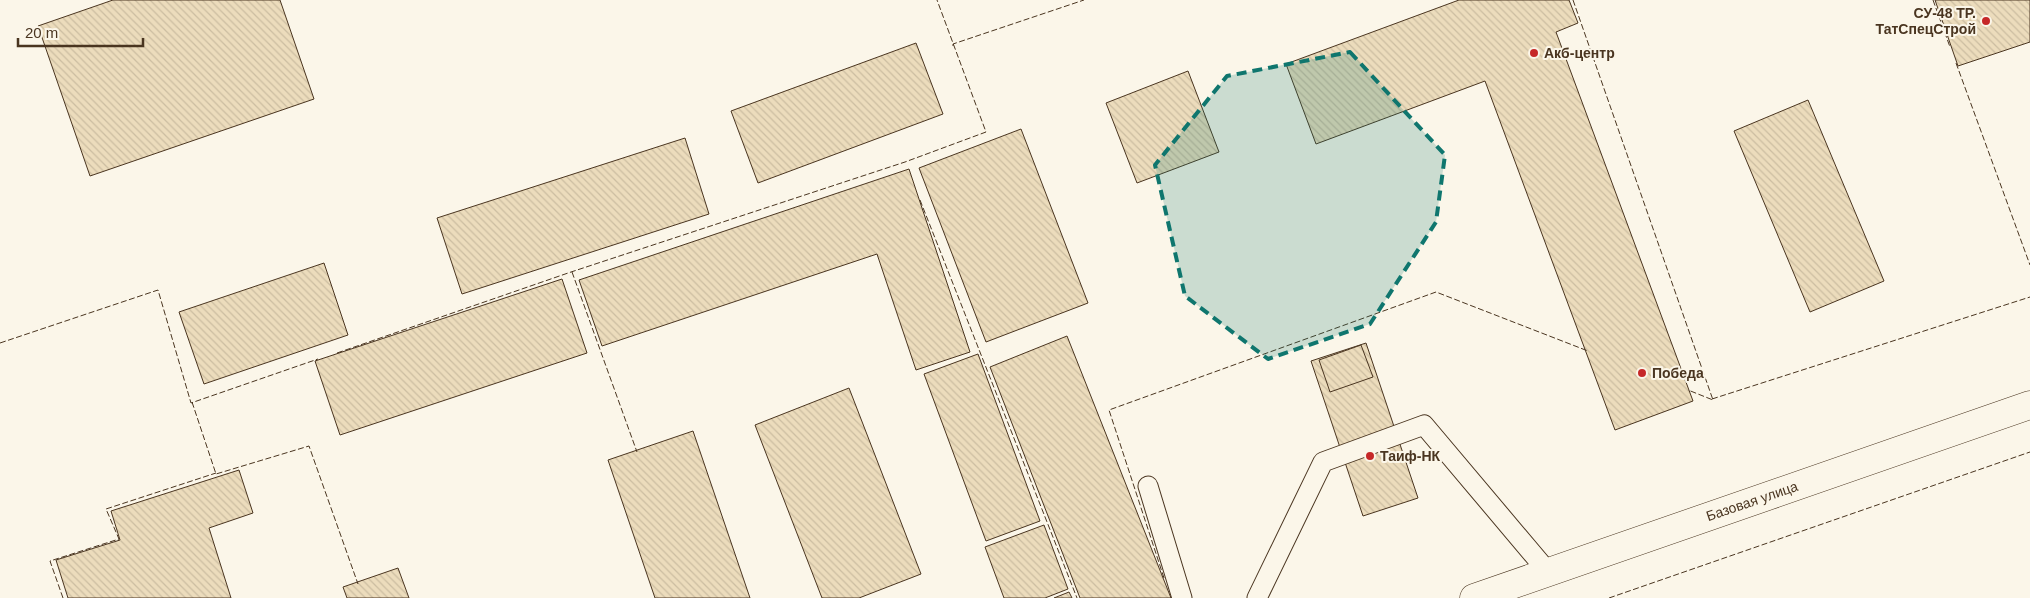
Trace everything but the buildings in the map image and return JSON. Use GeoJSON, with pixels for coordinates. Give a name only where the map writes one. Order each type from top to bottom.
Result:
{"type":"FeatureCollection","features":[{"type":"Feature","properties":{"kind":"street","name":"Базовая улица"},"geometry":{"type":"LineString","coordinates":[[1474,598],[2030,405]]}},
{"type":"Feature","properties":{"kind":"lane"},"geometry":{"type":"LineString","coordinates":[[1257,598],[1323,462],[1424,425],[1548,572]]}},
{"type":"Feature","properties":{"kind":"lane"},"geometry":{"type":"LineString","coordinates":[[1148,486],[1182,598]]}},
{"type":"Feature","properties":{"kind":"highlighted area"},"geometry":{"type":"Polygon","coordinates":[[[1350,52],[1445,155],[1436,222],[1370,324],[1268,359],[1185,296],[1155,165],[1227,76],[1350,52]]]}},
{"type":"Feature","properties":{"kind":"fence"},"geometry":{"type":"LineString","coordinates":[[337,353],[571,272],[905,162],[986,132],[937,0]]}},
{"type":"Feature","properties":{"kind":"fence"},"geometry":{"type":"LineString","coordinates":[[953,46],[953,44],[1084,0]]}},
{"type":"Feature","properties":{"kind":"fence"},"geometry":{"type":"LineString","coordinates":[[1573,0],[1713,400],[1688,390]]}},
{"type":"Feature","properties":{"kind":"fence"},"geometry":{"type":"LineString","coordinates":[[1933,0],[1950,47]]}},
{"type":"Feature","properties":{"kind":"fence"},"geometry":{"type":"LineString","coordinates":[[1956,63],[2030,265]]}},
{"type":"Feature","properties":{"kind":"fence"},"geometry":{"type":"LineString","coordinates":[[920,200],[1077,598]]}},
{"type":"Feature","properties":{"kind":"fence"},"geometry":{"type":"LineString","coordinates":[[572,272],[637,452]]}},
{"type":"Feature","properties":{"kind":"fence"},"geometry":{"type":"LineString","coordinates":[[0,343],[158,290],[191,403],[318,359]]}},
{"type":"Feature","properties":{"kind":"fence"},"geometry":{"type":"LineString","coordinates":[[1164,578],[1109,410],[1436,292],[1588,351]]}},
{"type":"Feature","properties":{"kind":"fence"},"geometry":{"type":"LineString","coordinates":[[1712,399],[2030,297]]}},
{"type":"Feature","properties":{"kind":"fence"},"geometry":{"type":"LineString","coordinates":[[192,402],[216,474],[309,446],[358,584]]}},
{"type":"Feature","properties":{"kind":"fence"},"geometry":{"type":"LineString","coordinates":[[1609,598],[2030,452]]}},
{"type":"Feature","properties":{"kind":"fence"},"geometry":{"type":"LineString","coordinates":[[63,598],[50,561],[119,539],[106,509],[216,473]]}},
{"type":"Feature","properties":{"kind":"place","name":"СУ-48 ТР. ТатСпецСтрой"},"geometry":{"type":"Point","coordinates":[1986,21]}},
{"type":"Feature","properties":{"kind":"place","name":"Акб-центр"},"geometry":{"type":"Point","coordinates":[1534,53]}},
{"type":"Feature","properties":{"kind":"place","name":"Победа"},"geometry":{"type":"Point","coordinates":[1642,373]}},
{"type":"Feature","properties":{"kind":"place","name":"Таиф-НК"},"geometry":{"type":"Point","coordinates":[1370,456]}}]}
